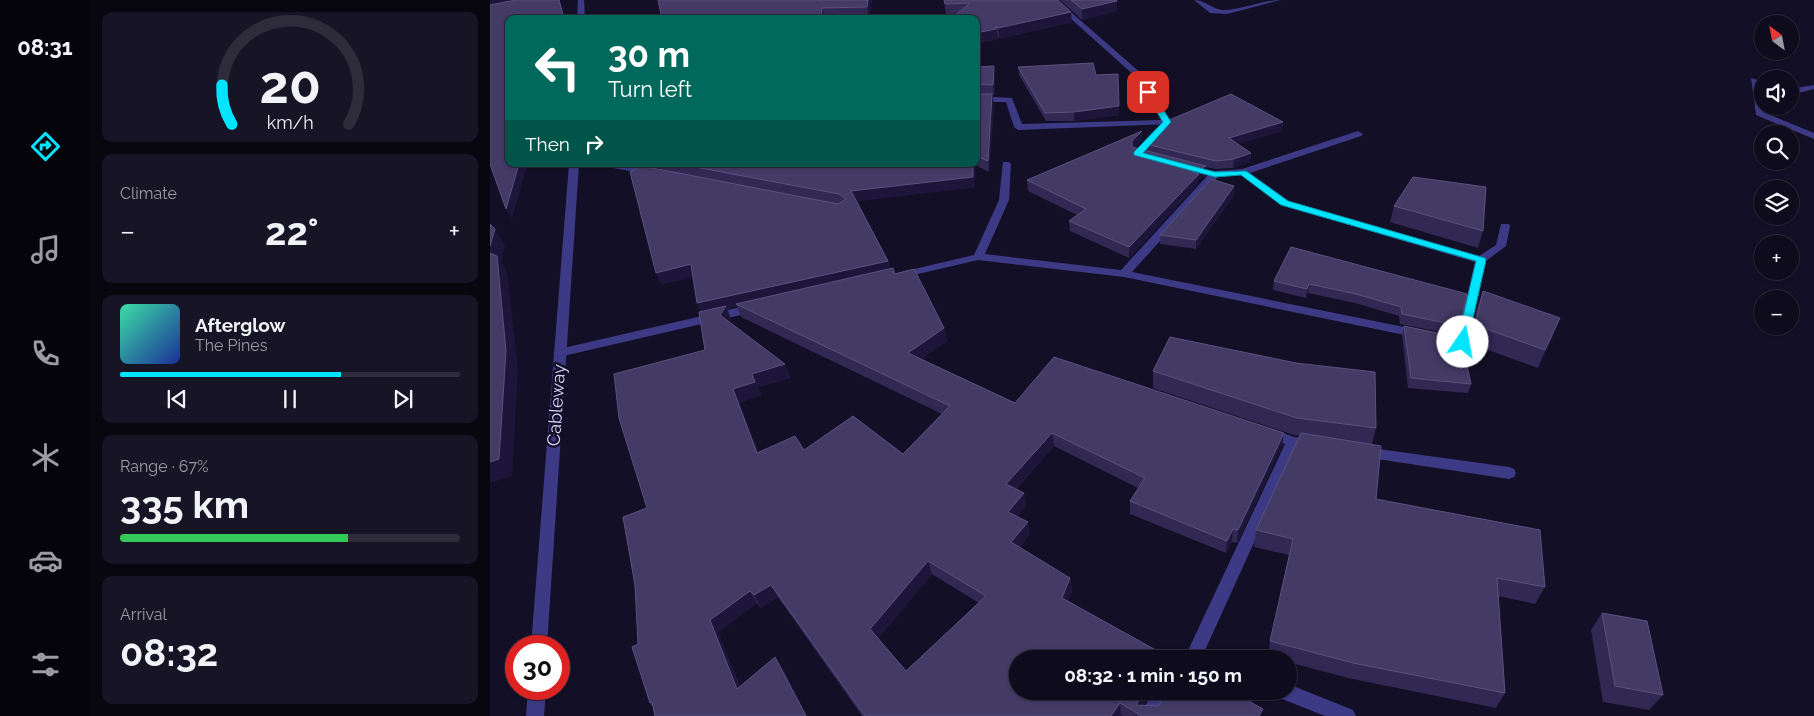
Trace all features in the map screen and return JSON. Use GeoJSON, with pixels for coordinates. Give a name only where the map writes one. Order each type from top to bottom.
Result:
{"type":"FeatureCollection","features":[{"type":"Feature","properties":{"kind":"street"},"geometry":{"type":"LineString","coordinates":[[580,15],[581,0]]}},
{"type":"Feature","properties":{"kind":"street"},"geometry":{"type":"LineString","coordinates":[[1054,0],[1139,76],[1167,122]]}},
{"type":"Feature","properties":{"kind":"street"},"geometry":{"type":"LineString","coordinates":[[1197,0],[1219,12],[1227,12],[1278,0]]}},
{"type":"Feature","properties":{"kind":"street"},"geometry":{"type":"LineString","coordinates":[[1799,90],[1814,87]]}},
{"type":"Feature","properties":{"kind":"street"},"geometry":{"type":"LineString","coordinates":[[980,99],[1009,100],[1018,127],[1106,126],[1167,122]]}},
{"type":"Feature","properties":{"kind":"street"},"geometry":{"type":"LineString","coordinates":[[1766,115],[1814,136]]}},
{"type":"Feature","properties":{"kind":"street"},"geometry":{"type":"LineString","coordinates":[[1154,158],[1137,154],[1167,122]]}},
{"type":"Feature","properties":{"kind":"street"},"geometry":{"type":"LineString","coordinates":[[1180,165],[1215,174],[1243,172],[1358,134]]}},
{"type":"Feature","properties":{"kind":"street"},"geometry":{"type":"LineString","coordinates":[[978,257],[1004,200],[1006,164]]}},
{"type":"Feature","properties":{"kind":"street","name":"Cableway"},"geometry":{"type":"LineString","coordinates":[[540,635],[574,167]]}},
{"type":"Feature","properties":{"kind":"street"},"geometry":{"type":"LineString","coordinates":[[624,167],[662,174]]}},
{"type":"Feature","properties":{"kind":"street"},"geometry":{"type":"LineString","coordinates":[[1243,172],[1284,203],[1481,260]]}},
{"type":"Feature","properties":{"kind":"street"},"geometry":{"type":"LineString","coordinates":[[1124,274],[1215,174]]}},
{"type":"Feature","properties":{"kind":"street"},"geometry":{"type":"LineString","coordinates":[[890,277],[978,257],[1124,274],[1463,342],[1481,260],[1501,246],[1505,226]]}},
{"type":"Feature","properties":{"kind":"street"},"geometry":{"type":"LineString","coordinates":[[559,353],[764,306]]}},
{"type":"Feature","properties":{"kind":"street"},"geometry":{"type":"LineString","coordinates":[[1256,429],[1293,442],[1323,446]]}},
{"type":"Feature","properties":{"kind":"street"},"geometry":{"type":"LineString","coordinates":[[1199,650],[1293,442]]}},
{"type":"Feature","properties":{"kind":"street"},"geometry":{"type":"LineString","coordinates":[[1352,450],[1509,473]]}},
{"type":"Feature","properties":{"kind":"street"},"geometry":{"type":"LineString","coordinates":[[1297,696],[1347,716]]}},
{"type":"Feature","properties":{"kind":"street"},"geometry":{"type":"LineString","coordinates":[[535,716],[536,700]]}},
{"type":"Feature","properties":{"kind":"street"},"geometry":{"type":"LineString","coordinates":[[1147,716],[1159,700]]}},
{"type":"Feature","properties":{"kind":"building"},"geometry":{"type":"Polygon","coordinates":[[[516,0],[559,0],[563,15],[505,15],[505,167],[518,167],[506,209],[490,164],[490,5],[516,0]]]}},
{"type":"Feature","properties":{"kind":"building"},"geometry":{"type":"Polygon","coordinates":[[[658,0],[868,0],[867,7],[822,8],[821,15],[661,15],[658,0]]]}},
{"type":"Feature","properties":{"kind":"building"},"geometry":{"type":"Polygon","coordinates":[[[944,0],[1058,0],[1071,12],[998,28],[996,26],[996,29],[980,32],[980,15],[956,15],[970,3],[945,4],[944,0]]]}},
{"type":"Feature","properties":{"kind":"building"},"geometry":{"type":"Polygon","coordinates":[[[1071,0],[1116,0],[1117,1],[1082,9],[1071,0]]]}},
{"type":"Feature","properties":{"kind":"building"},"geometry":{"type":"Polygon","coordinates":[[[1093,63],[1096,75],[1118,74],[1119,106],[1074,112],[1045,113],[1018,67],[1093,63]]]}},
{"type":"Feature","properties":{"kind":"building"},"geometry":{"type":"Polygon","coordinates":[[[994,66],[993,85],[980,84],[980,67],[994,66]]]}},
{"type":"Feature","properties":{"kind":"building"},"geometry":{"type":"Polygon","coordinates":[[[980,94],[992,94],[988,161],[980,158],[980,94]]]}},
{"type":"Feature","properties":{"kind":"building"},"geometry":{"type":"Polygon","coordinates":[[[1231,94],[1283,122],[1229,138],[1251,153],[1234,159],[1216,161],[1146,144],[1167,121],[1231,94]]]}},
{"type":"Feature","properties":{"kind":"building"},"geometry":{"type":"Polygon","coordinates":[[[1142,131],[1132,141],[1132,147],[1206,166],[1193,172],[1199,174],[1129,247],[1069,221],[1086,209],[1027,180],[1142,131]]]}},
{"type":"Feature","properties":{"kind":"building"},"geometry":{"type":"Polygon","coordinates":[[[640,167],[647,167],[838,204],[846,199],[839,194],[695,167],[973,167],[973,177],[851,191],[888,261],[697,303],[691,264],[656,273],[630,172],[640,167]]]}},
{"type":"Feature","properties":{"kind":"building"},"geometry":{"type":"Polygon","coordinates":[[[1413,177],[1486,187],[1483,231],[1394,206],[1413,177]]]}},
{"type":"Feature","properties":{"kind":"building"},"geometry":{"type":"Polygon","coordinates":[[[1211,179],[1234,186],[1196,240],[1160,235],[1211,179]]]}},
{"type":"Feature","properties":{"kind":"building"},"geometry":{"type":"Polygon","coordinates":[[[490,224],[495,229],[490,246],[490,224]]]}},
{"type":"Feature","properties":{"kind":"building"},"geometry":{"type":"Polygon","coordinates":[[[1291,247],[1467,294],[1460,326],[1402,314],[1401,307],[1356,294],[1309,284],[1307,289],[1274,281],[1291,247]]]}},
{"type":"Feature","properties":{"kind":"building"},"geometry":{"type":"Polygon","coordinates":[[[490,253],[497,256],[506,351],[499,459],[490,462],[490,253]]]}},
{"type":"Feature","properties":{"kind":"building"},"geometry":{"type":"Polygon","coordinates":[[[893,268],[895,274],[914,269],[944,328],[908,353],[1015,403],[1054,357],[1284,433],[1238,530],[1233,529],[1227,541],[1130,501],[1145,478],[1052,433],[1006,484],[1024,493],[1008,512],[1028,522],[1011,542],[1070,578],[1062,598],[1156,650],[1009,650],[1009,700],[1139,700],[1136,705],[1158,706],[1162,700],[1247,700],[1263,709],[1259,716],[1142,716],[1120,703],[1111,716],[865,716],[771,585],[754,595],[750,591],[710,620],[737,689],[775,657],[806,716],[655,716],[652,702],[650,703],[632,647],[638,644],[635,585],[623,517],[647,508],[619,418],[614,374],[705,350],[699,312],[726,306],[720,315],[785,364],[752,374],[755,382],[733,389],[757,453],[795,436],[804,450],[853,416],[903,454],[950,406],[736,304],[893,268]],[[928,561],[870,629],[906,671],[986,596],[928,561]]]}},
{"type":"Feature","properties":{"kind":"building"},"geometry":{"type":"Polygon","coordinates":[[[1483,291],[1560,318],[1545,350],[1475,325],[1483,291]]]}},
{"type":"Feature","properties":{"kind":"building"},"geometry":{"type":"Polygon","coordinates":[[[1404,326],[1461,338],[1471,384],[1411,378],[1404,326]]]}},
{"type":"Feature","properties":{"kind":"building"},"geometry":{"type":"Polygon","coordinates":[[[1170,337],[1296,363],[1375,372],[1376,428],[1297,418],[1153,371],[1170,337]]]}},
{"type":"Feature","properties":{"kind":"building"},"geometry":{"type":"Polygon","coordinates":[[[1301,433],[1381,446],[1376,499],[1540,530],[1545,587],[1497,578],[1505,693],[1353,663],[1270,641],[1293,539],[1256,530],[1301,433]]]}},
{"type":"Feature","properties":{"kind":"building"},"geometry":{"type":"Polygon","coordinates":[[[1602,613],[1647,621],[1663,695],[1615,686],[1602,613]]]}},
{"type":"Feature","properties":{"kind":"route"},"geometry":{"type":"LineString","coordinates":[[1148,92],[1167,122],[1137,154],[1215,174],[1243,172],[1284,203],[1481,260],[1463,342]]}}]}
